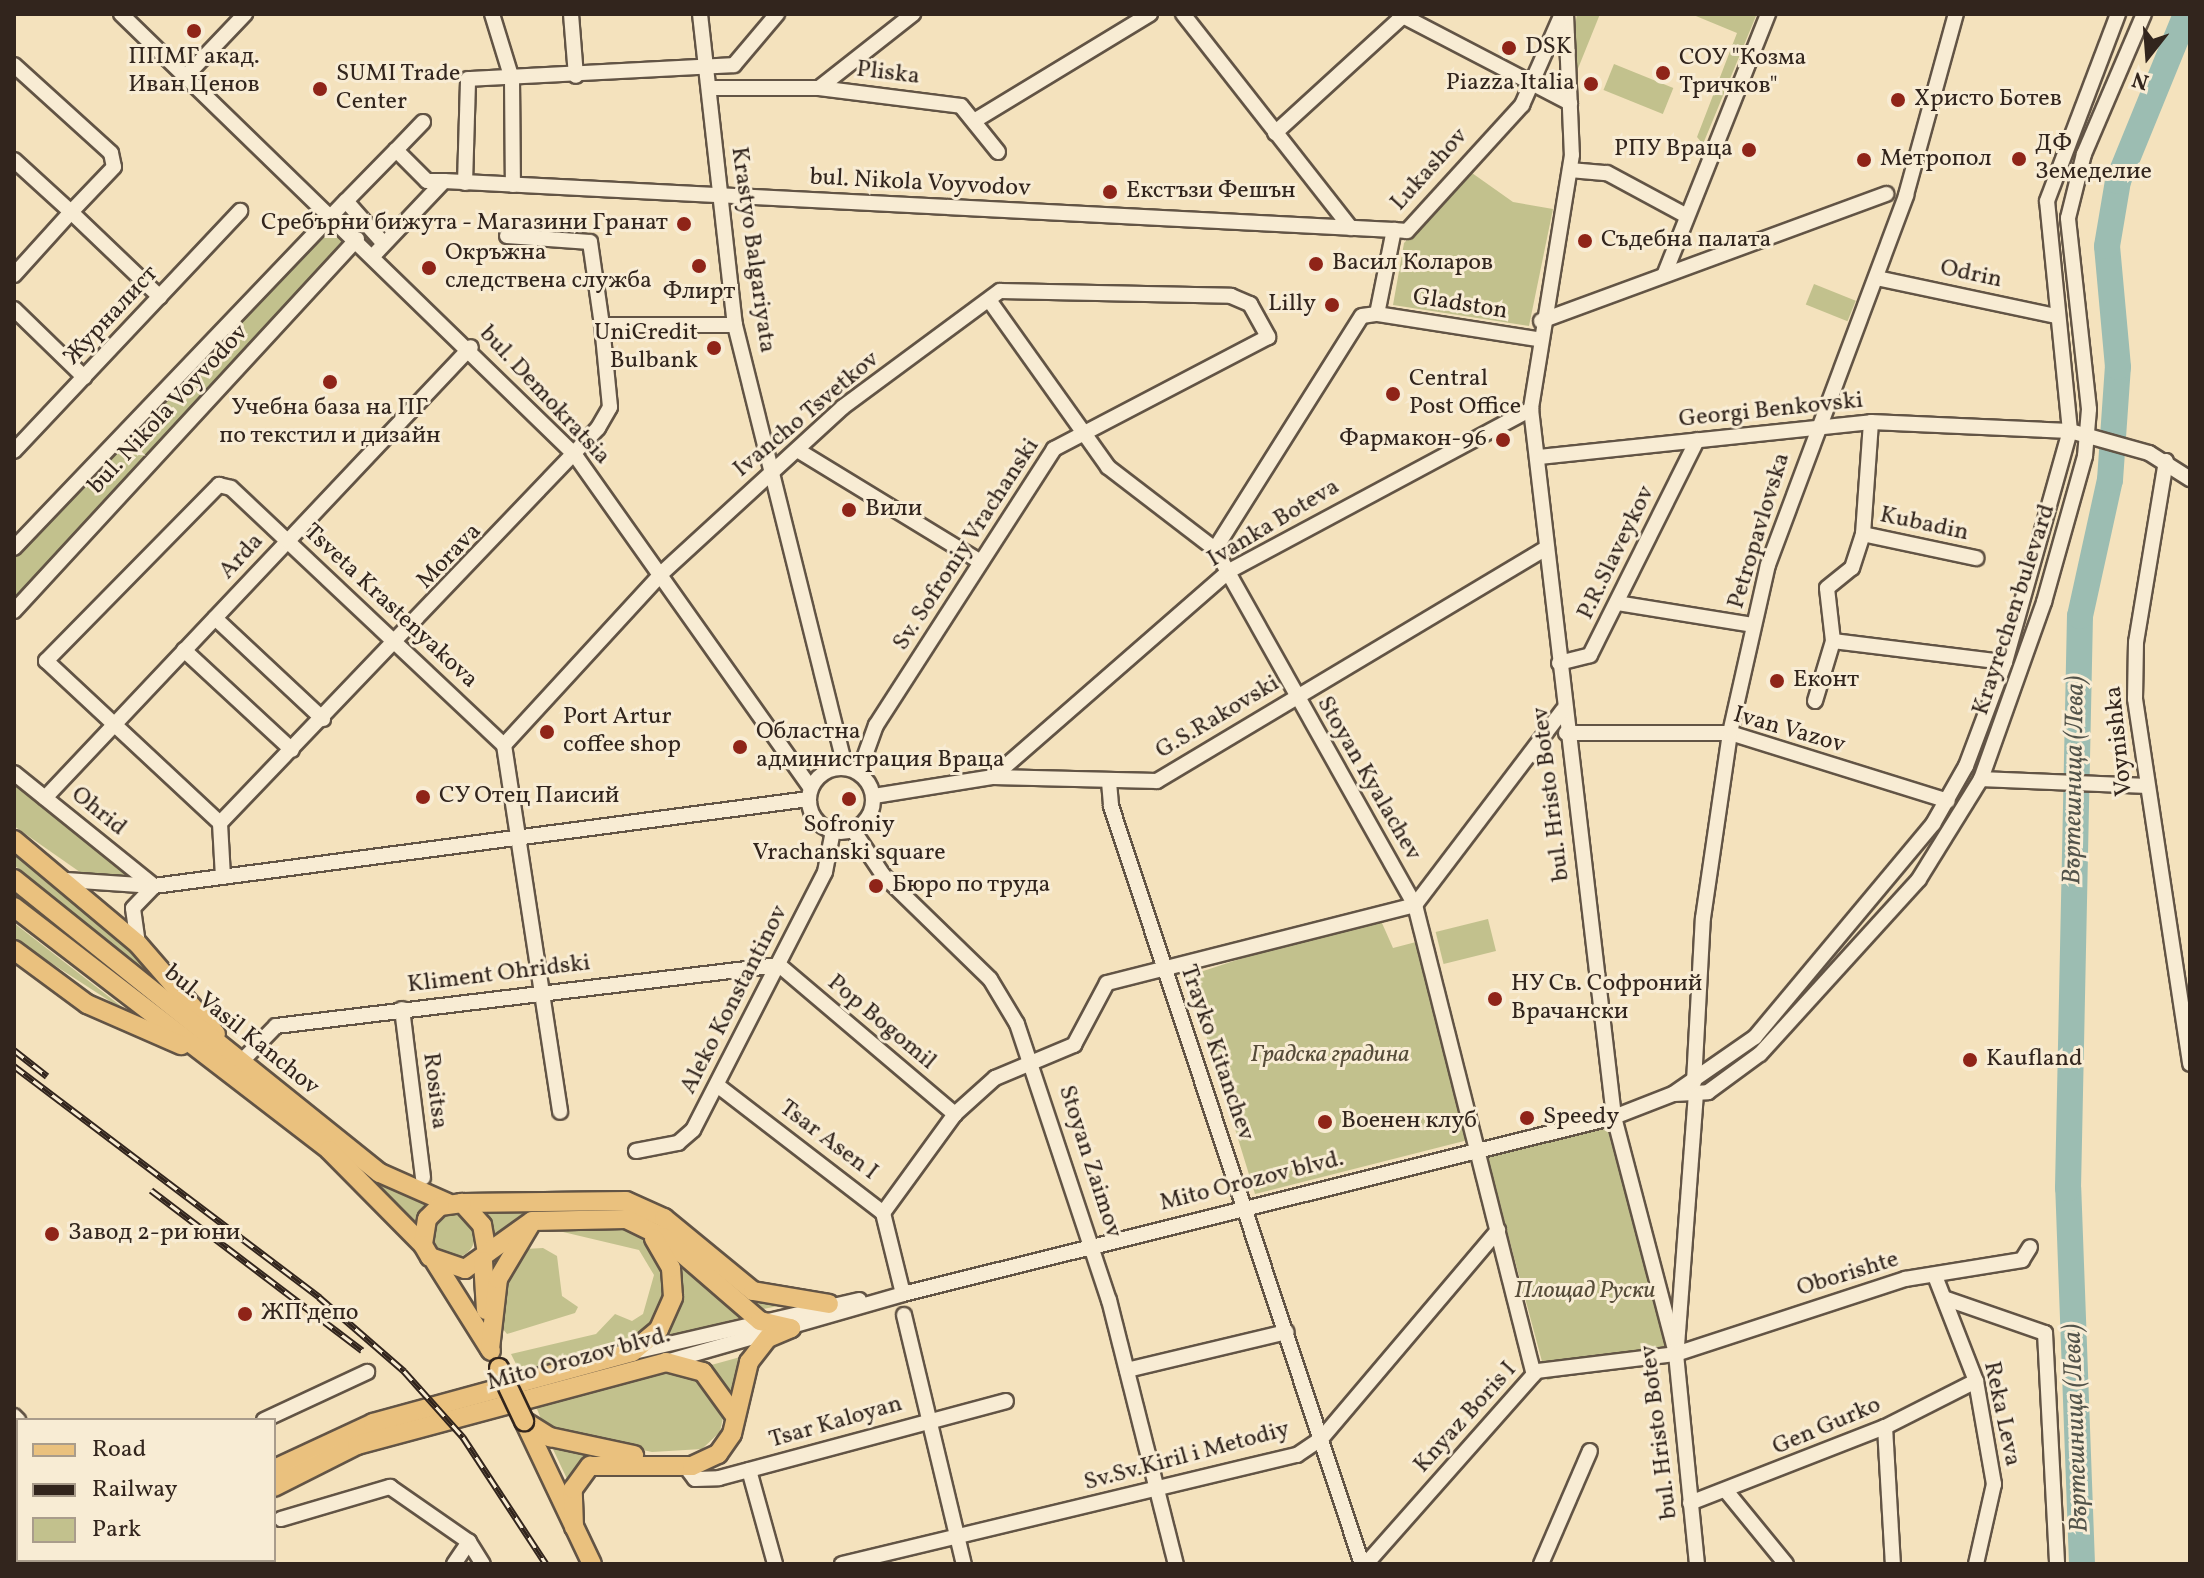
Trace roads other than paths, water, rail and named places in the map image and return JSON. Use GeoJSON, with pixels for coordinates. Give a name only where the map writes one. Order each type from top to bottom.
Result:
{"type":"FeatureCollection","features":[{"type":"Feature","properties":{"kind":"main road"},"geometry":{"type":"LineString","coordinates":[[14,840],[66,880],[138,944],[230,1060]]}},
{"type":"Feature","properties":{"kind":"main road","name":"bul. Vasil Kanchov"},"geometry":{"type":"LineString","coordinates":[[14,879],[230,1060],[365,1181],[423,1245]]}},
{"type":"Feature","properties":{"kind":"main road","name":"bul. Vasil Kanchov"},"geometry":{"type":"LineString","coordinates":[[14,907],[230,1060],[380,1173],[455,1203]]}},
{"type":"Feature","properties":{"kind":"main road"},"geometry":{"type":"LineString","coordinates":[[14,950],[87,1004],[230,1060]]}},
{"type":"Feature","properties":{"kind":"main road"},"geometry":{"type":"LineString","coordinates":[[592,1564],[490,1349],[423,1245],[427,1219],[455,1203],[626,1201],[664,1218],[753,1291],[829,1304]]}},
{"type":"Feature","properties":{"kind":"main road"},"geometry":{"type":"LineString","coordinates":[[455,1203],[482,1225],[490,1349]]}},
{"type":"Feature","properties":{"kind":"main road"},"geometry":{"type":"LineString","coordinates":[[435,1262],[465,1269],[532,1221],[626,1219],[663,1237],[760,1321],[791,1328]]}},
{"type":"Feature","properties":{"kind":"main road"},"geometry":{"type":"LineString","coordinates":[[626,1219],[664,1252],[673,1286],[666,1319],[632,1352]]}},
{"type":"Feature","properties":{"kind":"main road"},"geometry":{"type":"LineString","coordinates":[[490,1349],[498,1279],[532,1221]]}},
{"type":"Feature","properties":{"kind":"main road"},"geometry":{"type":"LineString","coordinates":[[574,1527],[570,1499],[590,1466],[683,1467],[718,1454],[735,1416],[753,1354],[791,1328]]}},
{"type":"Feature","properties":{"kind":"main road","name":"Mito Orozov blvd."},"geometry":{"type":"LineString","coordinates":[[276,1468],[373,1423],[632,1352]]}},
{"type":"Feature","properties":{"kind":"main road"},"geometry":{"type":"LineString","coordinates":[[666,1362],[709,1377],[735,1416]]}},
{"type":"Feature","properties":{"kind":"main road","name":"Mito Orozov blvd."},"geometry":{"type":"LineString","coordinates":[[276,1486],[357,1445],[666,1362]]}},
{"type":"Feature","properties":{"kind":"main road"},"geometry":{"type":"LineString","coordinates":[[524,1421],[550,1437],[683,1467]]}},
{"type":"Feature","properties":{"kind":"street","name":"bul. Demokratsia"},"geometry":{"type":"LineString","coordinates":[[121,14],[357,239],[379,250],[575,455],[663,572],[810,794]]}},
{"type":"Feature","properties":{"kind":"street"},"geometry":{"type":"LineString","coordinates":[[186,76],[245,14]]}},
{"type":"Feature","properties":{"kind":"street"},"geometry":{"type":"LineString","coordinates":[[492,14],[512,79],[513,185]]}},
{"type":"Feature","properties":{"kind":"street"},"geometry":{"type":"LineString","coordinates":[[571,14],[576,76]]}},
{"type":"Feature","properties":{"kind":"street","name":"Krastyo Balgariyata"},"geometry":{"type":"LineString","coordinates":[[700,14],[735,325],[770,474],[852,770]]}},
{"type":"Feature","properties":{"kind":"street"},"geometry":{"type":"LineString","coordinates":[[710,88],[777,14]]}},
{"type":"Feature","properties":{"kind":"street"},"geometry":{"type":"LineString","coordinates":[[819,88],[913,14]]}},
{"type":"Feature","properties":{"kind":"street"},"geometry":{"type":"LineString","coordinates":[[974,121],[1150,14]]}},
{"type":"Feature","properties":{"kind":"street"},"geometry":{"type":"LineString","coordinates":[[1183,14],[1351,228]]}},
{"type":"Feature","properties":{"kind":"street","name":"Lukashov"},"geometry":{"type":"LineString","coordinates":[[1377,314],[1394,230],[1407,231],[1522,105],[1564,14]]}},
{"type":"Feature","properties":{"kind":"street","name":"bul. Hristo Botev"},"geometry":{"type":"LineString","coordinates":[[1564,14],[1570,103],[1570,170],[1537,339],[1531,409],[1539,457],[1563,710],[1614,1117],[1676,1354],[1697,1564]]}},
{"type":"Feature","properties":{"kind":"street"},"geometry":{"type":"LineString","coordinates":[[1665,273],[1685,215],[1768,14]]}},
{"type":"Feature","properties":{"kind":"street","name":"Petropavlovska"},"geometry":{"type":"LineString","coordinates":[[1676,1354],[1695,1089],[1703,918],[1730,733],[1753,625],[1817,426],[1877,278],[1956,14]]}},
{"type":"Feature","properties":{"kind":"street","name":"Krayrechen bulevard"},"geometry":{"type":"LineString","coordinates":[[1695,1089],[1773,1018],[1948,801],[2005,662],[2070,431],[2056,316],[2047,201],[2118,14]]}},
{"type":"Feature","properties":{"kind":"street","name":"Krayrechen bulevard"},"geometry":{"type":"LineString","coordinates":[[1695,1089],[1760,1054],[1902,900],[1981,779],[2044,602],[2096,436],[2068,218],[2084,154],[2144,14]]}},
{"type":"Feature","properties":{"kind":"street"},"geometry":{"type":"LineString","coordinates":[[1275,133],[1400,17],[1506,75],[1570,103]]}},
{"type":"Feature","properties":{"kind":"street"},"geometry":{"type":"LineString","coordinates":[[14,65],[111,153],[114,167],[14,275]]}},
{"type":"Feature","properties":{"kind":"street"},"geometry":{"type":"LineString","coordinates":[[465,183],[468,79],[576,76],[734,65]]}},
{"type":"Feature","properties":{"kind":"street","name":"Pliska"},"geometry":{"type":"LineString","coordinates":[[710,88],[819,88],[961,106],[998,152]]}},
{"type":"Feature","properties":{"kind":"street","name":"bul. Nikola Voyvodov"},"geometry":{"type":"LineString","coordinates":[[14,548],[423,122]]}},
{"type":"Feature","properties":{"kind":"street"},"geometry":{"type":"LineString","coordinates":[[396,150],[427,181],[444,181]]}},
{"type":"Feature","properties":{"kind":"street"},"geometry":{"type":"LineString","coordinates":[[14,160],[160,297]]}},
{"type":"Feature","properties":{"kind":"street"},"geometry":{"type":"LineString","coordinates":[[1570,170],[1607,173],[1685,215]]}},
{"type":"Feature","properties":{"kind":"street"},"geometry":{"type":"LineString","coordinates":[[346,201],[379,250],[444,181]]}},
{"type":"Feature","properties":{"kind":"street","name":"bul. Nikola Voyvodov"},"geometry":{"type":"LineString","coordinates":[[444,181],[1394,230]]}},
{"type":"Feature","properties":{"kind":"street"},"geometry":{"type":"LineString","coordinates":[[1541,321],[1886,194]]}},
{"type":"Feature","properties":{"kind":"street","name":"Журналист"},"geometry":{"type":"LineString","coordinates":[[14,450],[240,211]]}},
{"type":"Feature","properties":{"kind":"street","name":"Morava"},"geometry":{"type":"LineString","coordinates":[[220,823],[575,455],[610,407],[590,242],[507,236]]}},
{"type":"Feature","properties":{"kind":"street","name":"bul. Nikola Voyvodov"},"geometry":{"type":"LineString","coordinates":[[14,611],[357,239]]}},
{"type":"Feature","properties":{"kind":"street","name":"Odrin"},"geometry":{"type":"LineString","coordinates":[[1877,278],[2056,316]]}},
{"type":"Feature","properties":{"kind":"street","name":"Ivancho Tsvetkov"},"geometry":{"type":"LineString","coordinates":[[504,745],[663,572],[799,451],[843,407],[989,300],[1019,286],[1231,296],[1256,315]]}},
{"type":"Feature","properties":{"kind":"street","name":"Stoyan Kyalachev"},"geometry":{"type":"LineString","coordinates":[[989,300],[1084,427],[1108,467],[1215,549],[1415,905],[1534,1374]]}},
{"type":"Feature","properties":{"kind":"street"},"geometry":{"type":"LineString","coordinates":[[14,309],[84,377]]}},
{"type":"Feature","properties":{"kind":"street"},"geometry":{"type":"LineString","coordinates":[[1215,549],[1362,316],[1377,314]]}},
{"type":"Feature","properties":{"kind":"street","name":"Gladston"},"geometry":{"type":"LineString","coordinates":[[1377,314],[1537,339]]}},
{"type":"Feature","properties":{"kind":"street","name":"Sv. Sofroniy Vrachanski"},"geometry":{"type":"LineString","coordinates":[[852,770],[876,725],[1054,449],[1084,427],[1268,337],[1256,315]]}},
{"type":"Feature","properties":{"kind":"street"},"geometry":{"type":"LineString","coordinates":[[602,325],[735,325]]}},
{"type":"Feature","properties":{"kind":"street","name":"Arda"},"geometry":{"type":"LineString","coordinates":[[45,798],[471,347]]}},
{"type":"Feature","properties":{"kind":"street","name":"Ivanka Boteva"},"geometry":{"type":"LineString","coordinates":[[993,777],[1229,571],[1531,409]]}},
{"type":"Feature","properties":{"kind":"street"},"geometry":{"type":"LineString","coordinates":[[1815,701],[1833,641],[1826,595],[1852,568],[1863,534],[1871,422]]}},
{"type":"Feature","properties":{"kind":"street","name":"Georgi Benkovski"},"geometry":{"type":"LineString","coordinates":[[1539,457],[1871,422],[2070,431],[2149,453],[2190,479]]}},
{"type":"Feature","properties":{"kind":"street","name":"P.R.Slaveykov"},"geometry":{"type":"LineString","coordinates":[[1559,663],[1590,655],[1697,440]]}},
{"type":"Feature","properties":{"kind":"street"},"geometry":{"type":"LineString","coordinates":[[799,451],[981,562]]}},
{"type":"Feature","properties":{"kind":"street","name":"Voynishka"},"geometry":{"type":"LineString","coordinates":[[2166,461],[2136,642],[2147,786],[2190,1064]]}},
{"type":"Feature","properties":{"kind":"street","name":"Tsveta Krastenyakova"},"geometry":{"type":"LineString","coordinates":[[112,727],[46,661],[208,489],[231,488],[504,745]]}},
{"type":"Feature","properties":{"kind":"street","name":"Kubadin"},"geometry":{"type":"LineString","coordinates":[[1863,534],[1976,558]]}},
{"type":"Feature","properties":{"kind":"street","name":"G.S.Rakovski"},"geometry":{"type":"LineString","coordinates":[[874,796],[993,777],[1157,781],[1547,548]]}},
{"type":"Feature","properties":{"kind":"street"},"geometry":{"type":"LineString","coordinates":[[1617,603],[1753,625]]}},
{"type":"Feature","properties":{"kind":"street"},"geometry":{"type":"LineString","coordinates":[[215,618],[323,719]]}},
{"type":"Feature","properties":{"kind":"street"},"geometry":{"type":"LineString","coordinates":[[1833,641],[2005,662]]}},
{"type":"Feature","properties":{"kind":"street"},"geometry":{"type":"LineString","coordinates":[[184,650],[292,750]]}},
{"type":"Feature","properties":{"kind":"street"},"geometry":{"type":"LineString","coordinates":[[883,1213],[955,1114],[995,1078],[1074,1045],[1107,983],[1415,905],[1563,710]]}},
{"type":"Feature","properties":{"kind":"street"},"geometry":{"type":"LineString","coordinates":[[112,727],[220,823],[223,877]]}},
{"type":"Feature","properties":{"kind":"street","name":"Ivan Vazov"},"geometry":{"type":"LineString","coordinates":[[1566,733],[1730,733],[1948,801]]}},
{"type":"Feature","properties":{"kind":"street"},"geometry":{"type":"LineString","coordinates":[[504,745],[560,1112]]}},
{"type":"Feature","properties":{"kind":"street"},"geometry":{"type":"LineString","coordinates":[[852,770],[874,796],[871,813],[853,830],[833,831],[816,820],[810,794],[821,774],[852,770]]}},
{"type":"Feature","properties":{"kind":"street","name":"Ohrid"},"geometry":{"type":"LineString","coordinates":[[14,773],[154,886]]}},
{"type":"Feature","properties":{"kind":"street"},"geometry":{"type":"LineString","coordinates":[[1981,779],[2147,786]]}},
{"type":"Feature","properties":{"kind":"street","name":"Trayko Kitanchev"},"geometry":{"type":"LineString","coordinates":[[1109,782],[1165,970],[1364,1564]]}},
{"type":"Feature","properties":{"kind":"street"},"geometry":{"type":"LineString","coordinates":[[66,880],[154,886],[518,838],[810,794]]}},
{"type":"Feature","properties":{"kind":"street","name":"Stoyan Zaimov"},"geometry":{"type":"LineString","coordinates":[[853,830],[883,875],[990,979],[1032,1064],[1093,1247],[1176,1564]]}},
{"type":"Feature","properties":{"kind":"street","name":"Aleko Konstantinov"},"geometry":{"type":"LineString","coordinates":[[636,1151],[678,1143],[693,1130],[825,872],[833,831]]}},
{"type":"Feature","properties":{"kind":"street"},"geometry":{"type":"LineString","coordinates":[[138,944],[133,908],[154,886]]}},
{"type":"Feature","properties":{"kind":"street","name":"Kliment Ohridski"},"geometry":{"type":"LineString","coordinates":[[230,1060],[276,1026],[541,990],[779,965]]}},
{"type":"Feature","properties":{"kind":"street","name":"Pop Bogomil"},"geometry":{"type":"LineString","coordinates":[[779,965],[955,1114]]}},
{"type":"Feature","properties":{"kind":"street","name":"Rositsa"},"geometry":{"type":"LineString","coordinates":[[402,1009],[423,1178]]}},
{"type":"Feature","properties":{"kind":"street","name":"Tsar Asen I"},"geometry":{"type":"LineString","coordinates":[[717,1085],[883,1213],[903,1294]]}},
{"type":"Feature","properties":{"kind":"street"},"geometry":{"type":"LineString","coordinates":[[1614,1117],[1673,1094],[1695,1089]]}},
{"type":"Feature","properties":{"kind":"street","name":"Mito Orozov blvd."},"geometry":{"type":"LineString","coordinates":[[666,1362],[903,1294],[1614,1117]]}},
{"type":"Feature","properties":{"kind":"street","name":"Sv.Sv.Kiril i Metodiy"},"geometry":{"type":"LineString","coordinates":[[842,1564],[904,1557],[958,1537],[1297,1455],[1321,1439],[1498,1230]]}},
{"type":"Feature","properties":{"kind":"street","name":"Oborishte"},"geometry":{"type":"LineString","coordinates":[[1676,1354],[1892,1283],[2022,1260],[2030,1247]]}},
{"type":"Feature","properties":{"kind":"street","name":"Reka Leva"},"geometry":{"type":"LineString","coordinates":[[1935,1276],[1976,1381],[1994,1484],[1976,1564]]}},
{"type":"Feature","properties":{"kind":"street","name":"Mito Orozov blvd."},"geometry":{"type":"LineString","coordinates":[[632,1352],[829,1304],[903,1294]]}},
{"type":"Feature","properties":{"kind":"street"},"geometry":{"type":"LineString","coordinates":[[1944,1298],[2045,1333],[2057,1564]]}},
{"type":"Feature","properties":{"kind":"street"},"geometry":{"type":"LineString","coordinates":[[904,1315],[964,1564]]}},
{"type":"Feature","properties":{"kind":"street"},"geometry":{"type":"LineString","coordinates":[[1127,1370],[1287,1332]]}},
{"type":"Feature","properties":{"kind":"street","name":"Knyaz Boris I"},"geometry":{"type":"LineString","coordinates":[[1364,1564],[1534,1374],[1676,1354]]}},
{"type":"Feature","properties":{"kind":"street"},"geometry":{"type":"LineString","coordinates":[[268,1418],[367,1372]]}},
{"type":"Feature","properties":{"kind":"street","name":"Gen Gurko"},"geometry":{"type":"LineString","coordinates":[[1690,1503],[1727,1492],[1885,1427],[1976,1381]]}},
{"type":"Feature","properties":{"kind":"street","name":"Tsar Kaloyan"},"geometry":{"type":"LineString","coordinates":[[683,1467],[688,1477],[704,1481],[1006,1401]]}},
{"type":"Feature","properties":{"kind":"street"},"geometry":{"type":"LineString","coordinates":[[1885,1427],[1893,1564]]}},
{"type":"Feature","properties":{"kind":"street"},"geometry":{"type":"LineString","coordinates":[[1541,1564],[1590,1451]]}},
{"type":"Feature","properties":{"kind":"street"},"geometry":{"type":"LineString","coordinates":[[749,1470],[775,1564]]}},
{"type":"Feature","properties":{"kind":"street"},"geometry":{"type":"LineString","coordinates":[[281,1519],[390,1487],[469,1542],[483,1564]]}},
{"type":"Feature","properties":{"kind":"street"},"geometry":{"type":"LineString","coordinates":[[1727,1492],[1786,1564]]}},
{"type":"Feature","properties":{"kind":"street"},"geometry":{"type":"LineString","coordinates":[[454,1564],[469,1542]]}},
{"type":"Feature","properties":{"kind":"waterway","name":"Въртешница (Лева)"},"geometry":{"type":"LineString","coordinates":[[2082,1564],[2068,1188],[2080,616],[2110,480],[2118,367],[2107,246],[2118,181],[2186,14]]}},
{"type":"Feature","properties":{"kind":"railway"},"geometry":{"type":"LineString","coordinates":[[14,1050],[47,1076]]}},
{"type":"Feature","properties":{"kind":"railway"},"geometry":{"type":"LineString","coordinates":[[14,1066],[319,1297],[404,1371],[463,1437],[546,1564]]}},
{"type":"Feature","properties":{"kind":"railway"},"geometry":{"type":"LineString","coordinates":[[151,1190],[362,1350]]}},
{"type":"Feature","properties":{"kind":"place","name":"ППМГ акад. Иван Ценов"},"geometry":{"type":"Point","coordinates":[194,31]}},
{"type":"Feature","properties":{"kind":"place","name":"DSK"},"geometry":{"type":"Point","coordinates":[1509,48]}},
{"type":"Feature","properties":{"kind":"place","name":"СОУ \"Козма Тричков\""},"geometry":{"type":"Point","coordinates":[1663,73]}},
{"type":"Feature","properties":{"kind":"place","name":"Piazza Italia"},"geometry":{"type":"Point","coordinates":[1591,84]}},
{"type":"Feature","properties":{"kind":"place","name":"SUMI Trade Center"},"geometry":{"type":"Point","coordinates":[320,89]}},
{"type":"Feature","properties":{"kind":"place","name":"Христо Ботев"},"geometry":{"type":"Point","coordinates":[1898,100]}},
{"type":"Feature","properties":{"kind":"place","name":"РПУ Враца"},"geometry":{"type":"Point","coordinates":[1749,150]}},
{"type":"Feature","properties":{"kind":"place","name":"ДФ Земеделие"},"geometry":{"type":"Point","coordinates":[2019,159]}},
{"type":"Feature","properties":{"kind":"place","name":"Метропол"},"geometry":{"type":"Point","coordinates":[1864,160]}},
{"type":"Feature","properties":{"kind":"place","name":"Екстъзи Фешън"},"geometry":{"type":"Point","coordinates":[1110,192]}},
{"type":"Feature","properties":{"kind":"place","name":"Сребърни бижута - Магазини Гранат"},"geometry":{"type":"Point","coordinates":[684,224]}},
{"type":"Feature","properties":{"kind":"place","name":"Съдебна палата"},"geometry":{"type":"Point","coordinates":[1585,241]}},
{"type":"Feature","properties":{"kind":"place","name":"Васил Коларов"},"geometry":{"type":"Point","coordinates":[1316,264]}},
{"type":"Feature","properties":{"kind":"place","name":"Флирт"},"geometry":{"type":"Point","coordinates":[699,266]}},
{"type":"Feature","properties":{"kind":"place","name":"Окръжна следствена служба"},"geometry":{"type":"Point","coordinates":[429,268]}},
{"type":"Feature","properties":{"kind":"place","name":"Lilly"},"geometry":{"type":"Point","coordinates":[1332,305]}},
{"type":"Feature","properties":{"kind":"place","name":"UniCredit Bulbank"},"geometry":{"type":"Point","coordinates":[714,348]}},
{"type":"Feature","properties":{"kind":"place","name":"Учебна база на ПГ по текстил и дизайн"},"geometry":{"type":"Point","coordinates":[330,382]}},
{"type":"Feature","properties":{"kind":"place","name":"Central Post Office"},"geometry":{"type":"Point","coordinates":[1393,394]}},
{"type":"Feature","properties":{"kind":"place","name":"Фармакон-96"},"geometry":{"type":"Point","coordinates":[1503,440]}},
{"type":"Feature","properties":{"kind":"place","name":"Вили"},"geometry":{"type":"Point","coordinates":[849,510]}},
{"type":"Feature","properties":{"kind":"place","name":"Еконт"},"geometry":{"type":"Point","coordinates":[1777,681]}},
{"type":"Feature","properties":{"kind":"place","name":"Port Artur coffee shop"},"geometry":{"type":"Point","coordinates":[547,732]}},
{"type":"Feature","properties":{"kind":"place","name":"Областна администрация Враца"},"geometry":{"type":"Point","coordinates":[740,747]}},
{"type":"Feature","properties":{"kind":"place","name":"СУ Отец Паисий"},"geometry":{"type":"Point","coordinates":[423,797]}},
{"type":"Feature","properties":{"kind":"place","name":"Sofroniy Vrachanski square"},"geometry":{"type":"Point","coordinates":[849,799]}},
{"type":"Feature","properties":{"kind":"place","name":"Бюро по труда"},"geometry":{"type":"Point","coordinates":[876,886]}},
{"type":"Feature","properties":{"kind":"place","name":"НУ Св. Софроний Врачански"},"geometry":{"type":"Point","coordinates":[1495,999]}},
{"type":"Feature","properties":{"kind":"place","name":"Kaufland"},"geometry":{"type":"Point","coordinates":[1970,1060]}},
{"type":"Feature","properties":{"kind":"place","name":"Speedy"},"geometry":{"type":"Point","coordinates":[1527,1118]}},
{"type":"Feature","properties":{"kind":"place","name":"Военен клуб"},"geometry":{"type":"Point","coordinates":[1325,1122]}},
{"type":"Feature","properties":{"kind":"place","name":"Завод 2-ри юни"},"geometry":{"type":"Point","coordinates":[52,1234]}},
{"type":"Feature","properties":{"kind":"place","name":"ЖП депо"},"geometry":{"type":"Point","coordinates":[245,1314]}},
{"type":"Feature","properties":{"kind":"park label","name":"Градска градина"},"geometry":{"type":"Point","coordinates":[1330,1056]}},
{"type":"Feature","properties":{"kind":"park label","name":"Площад Руски"},"geometry":{"type":"Point","coordinates":[1585,1292]}}]}
